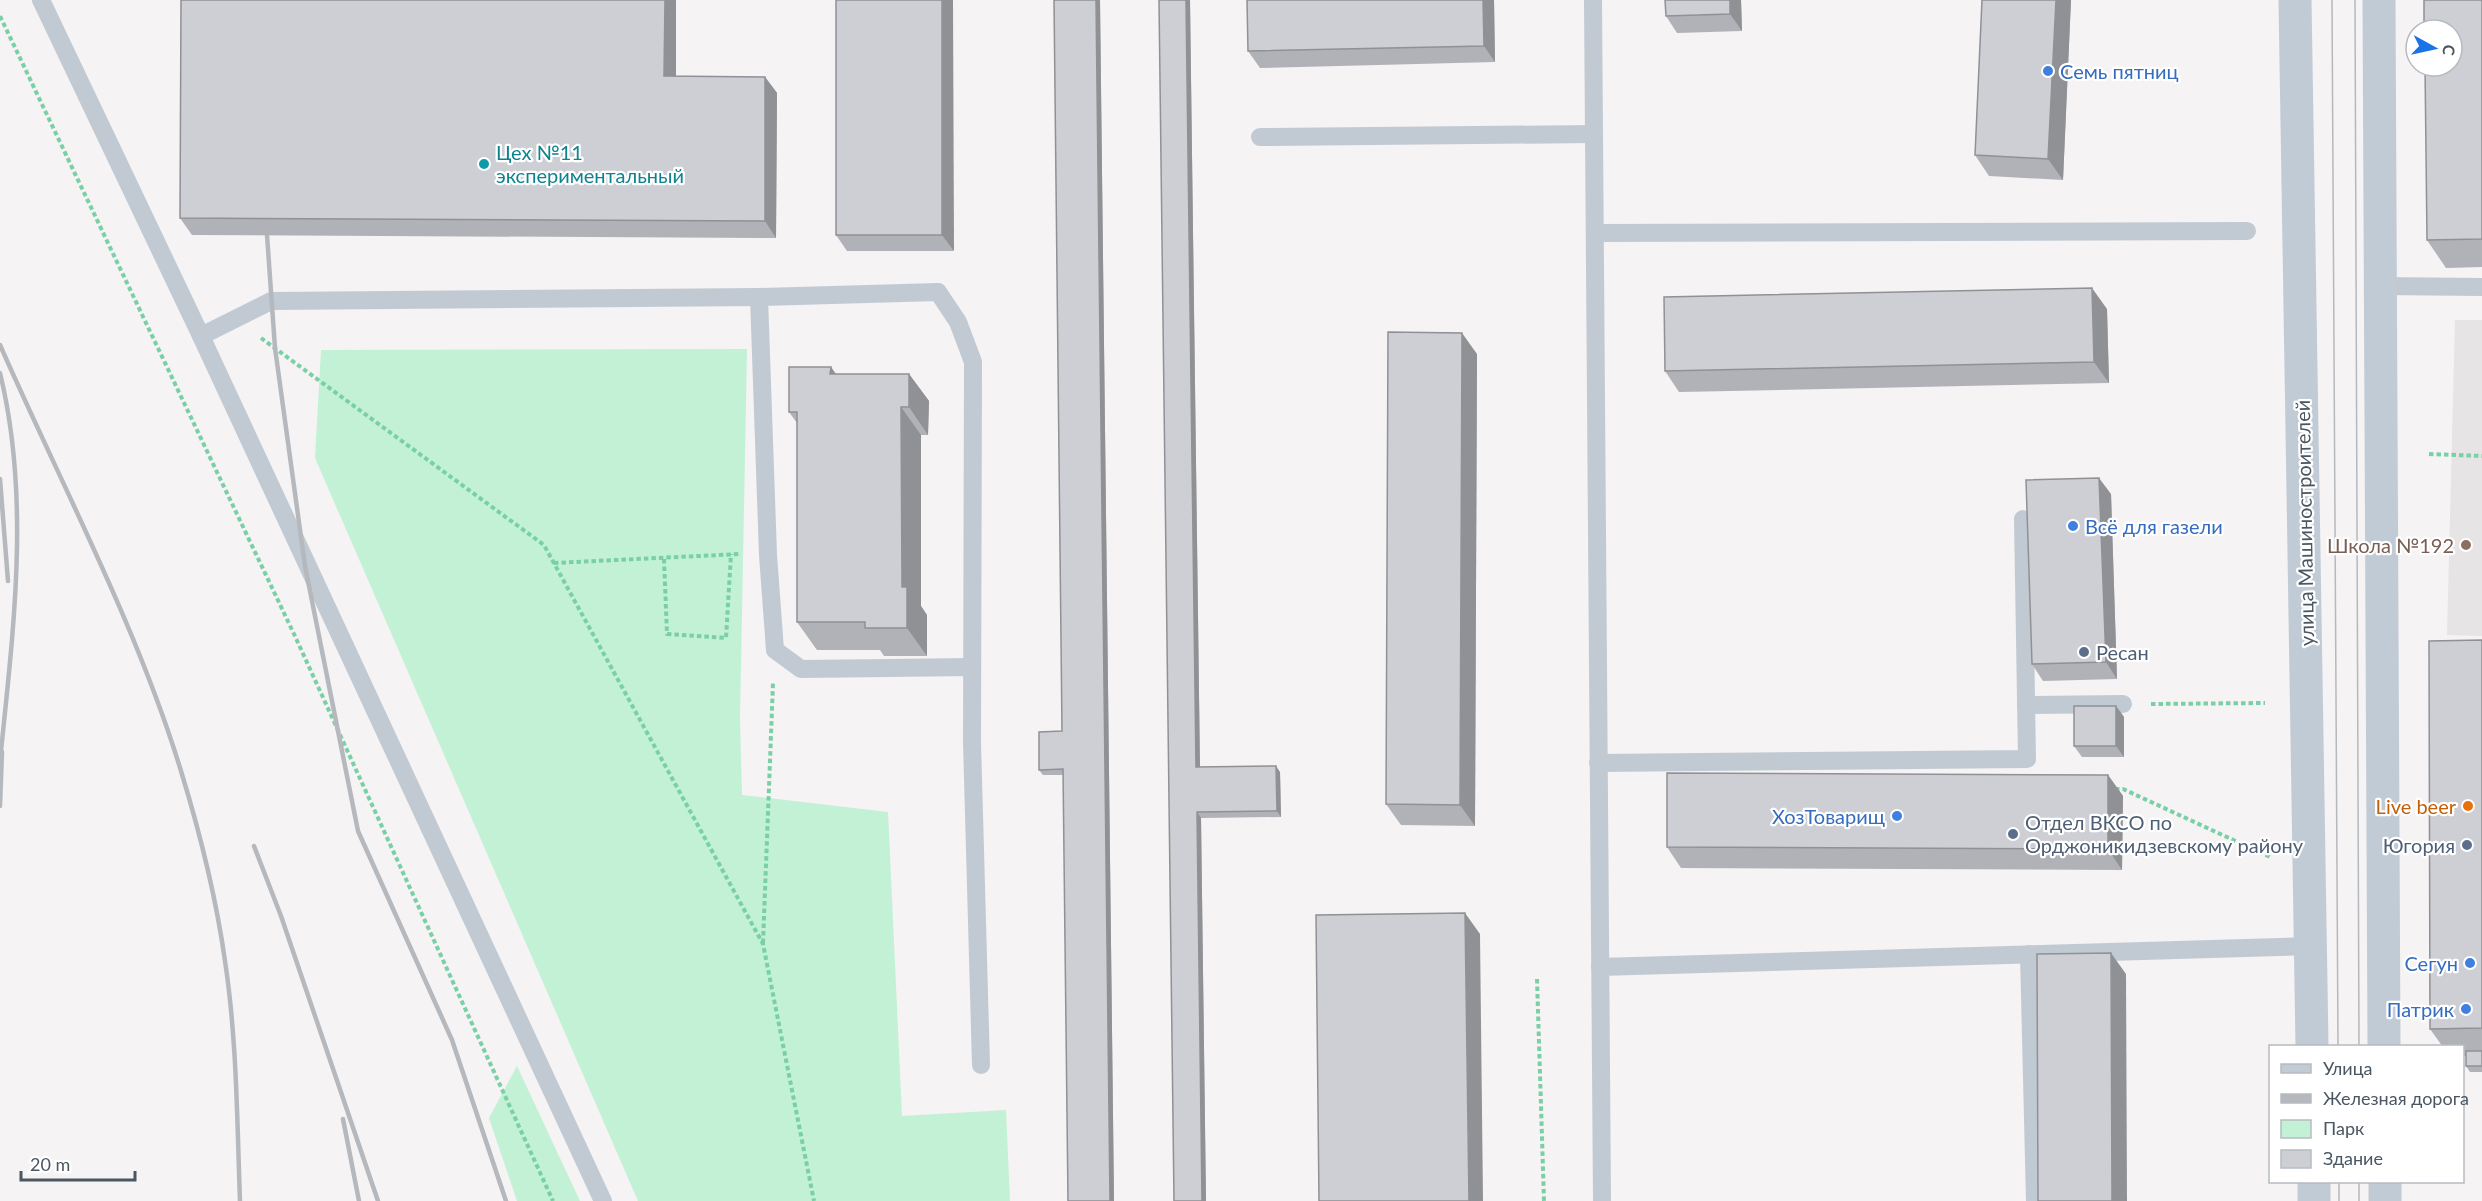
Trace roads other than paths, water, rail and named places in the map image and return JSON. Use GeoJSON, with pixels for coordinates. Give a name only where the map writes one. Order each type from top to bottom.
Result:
{"type":"FeatureCollection","features":[{"type":"Feature","properties":{"kind":"main road","name":"улица Машиностроителей"},"geometry":{"type":"LineString","coordinates":[[2295,0],[2312,1045]]}},
{"type":"Feature","properties":{"kind":"main road"},"geometry":{"type":"LineString","coordinates":[[2379,0],[2384,1045]]}},
{"type":"Feature","properties":{"kind":"main road"},"geometry":{"type":"LineString","coordinates":[[2314,1183],[2314,1201]]}},
{"type":"Feature","properties":{"kind":"main road"},"geometry":{"type":"LineString","coordinates":[[2385,1183],[2385,1201]]}},
{"type":"Feature","properties":{"kind":"lane"},"geometry":{"type":"LineString","coordinates":[[41,0],[201,336],[603,1201]]}},
{"type":"Feature","properties":{"kind":"lane"},"geometry":{"type":"LineString","coordinates":[[1593,0],[1602,1201]]}},
{"type":"Feature","properties":{"kind":"lane"},"geometry":{"type":"LineString","coordinates":[[1260,137],[1594,134]]}},
{"type":"Feature","properties":{"kind":"lane"},"geometry":{"type":"LineString","coordinates":[[1595,233],[2247,231]]}},
{"type":"Feature","properties":{"kind":"lane"},"geometry":{"type":"LineString","coordinates":[[2380,286],[2482,287]]}},
{"type":"Feature","properties":{"kind":"lane"},"geometry":{"type":"LineString","coordinates":[[201,336],[272,301],[759,297],[938,291],[958,322],[973,362],[972,667],[981,1065]]}},
{"type":"Feature","properties":{"kind":"lane"},"geometry":{"type":"LineString","coordinates":[[759,297],[768,555],[775,650],[801,669],[972,667]]}},
{"type":"Feature","properties":{"kind":"lane"},"geometry":{"type":"LineString","coordinates":[[1598,763],[2027,759],[2023,519]]}},
{"type":"Feature","properties":{"kind":"lane"},"geometry":{"type":"LineString","coordinates":[[2026,705],[2123,704]]}},
{"type":"Feature","properties":{"kind":"lane"},"geometry":{"type":"LineString","coordinates":[[1600,967],[2311,946]]}},
{"type":"Feature","properties":{"kind":"lane"},"geometry":{"type":"LineString","coordinates":[[2029,954],[2035,1201]]}},
{"type":"Feature","properties":{"kind":"tram line"},"geometry":{"type":"LineString","coordinates":[[2332,0],[2338,1045]]}},
{"type":"Feature","properties":{"kind":"tram line"},"geometry":{"type":"LineString","coordinates":[[2355,0],[2359,1045]]}},
{"type":"Feature","properties":{"kind":"tram line"},"geometry":{"type":"LineString","coordinates":[[2339,1183],[2339,1201]]}},
{"type":"Feature","properties":{"kind":"tram line"},"geometry":{"type":"LineString","coordinates":[[2359,1183],[2359,1201]]}},
{"type":"Feature","properties":{"kind":"railway"},"geometry":{"type":"LineString","coordinates":[[267,235],[275,348],[305,566],[358,831],[452,1040],[506,1201]]}},
{"type":"Feature","properties":{"kind":"railway"},"geometry":{"type":"LineString","coordinates":[[0,345],[97,556],[143,663],[195,818],[217,913],[229,991],[236,1081],[240,1201]]}},
{"type":"Feature","properties":{"kind":"railway"},"geometry":{"type":"LineString","coordinates":[[0,373],[15,469],[17,518],[14,615],[0,761]]}},
{"type":"Feature","properties":{"kind":"railway"},"geometry":{"type":"LineString","coordinates":[[0,479],[8,581]]}},
{"type":"Feature","properties":{"kind":"railway"},"geometry":{"type":"LineString","coordinates":[[0,806],[2,752]]}},
{"type":"Feature","properties":{"kind":"railway"},"geometry":{"type":"LineString","coordinates":[[254,846],[281,916],[378,1201]]}},
{"type":"Feature","properties":{"kind":"railway"},"geometry":{"type":"LineString","coordinates":[[343,1119],[359,1201]]}},
{"type":"Feature","properties":{"kind":"place","name":"Семь пятниц"},"geometry":{"type":"Point","coordinates":[2048,71]}},
{"type":"Feature","properties":{"kind":"place","name":"Цех №11 экспериментальный"},"geometry":{"type":"Point","coordinates":[484,164]}},
{"type":"Feature","properties":{"kind":"place","name":"Всё для газели"},"geometry":{"type":"Point","coordinates":[2073,526]}},
{"type":"Feature","properties":{"kind":"place","name":"Школа №192"},"geometry":{"type":"Point","coordinates":[2466,545]}},
{"type":"Feature","properties":{"kind":"place","name":"Ресан"},"geometry":{"type":"Point","coordinates":[2084,652]}},
{"type":"Feature","properties":{"kind":"place","name":"Live beer"},"geometry":{"type":"Point","coordinates":[2468,806]}},
{"type":"Feature","properties":{"kind":"place","name":"ХозТоварищ"},"geometry":{"type":"Point","coordinates":[1897,816]}},
{"type":"Feature","properties":{"kind":"place","name":"Отдел ВКСО по Орджоникидзевскому району"},"geometry":{"type":"Point","coordinates":[2013,834]}},
{"type":"Feature","properties":{"kind":"place","name":"Югория"},"geometry":{"type":"Point","coordinates":[2467,845]}},
{"type":"Feature","properties":{"kind":"place","name":"Сегун"},"geometry":{"type":"Point","coordinates":[2470,963]}},
{"type":"Feature","properties":{"kind":"place","name":"Патрик"},"geometry":{"type":"Point","coordinates":[2466,1009]}}]}
